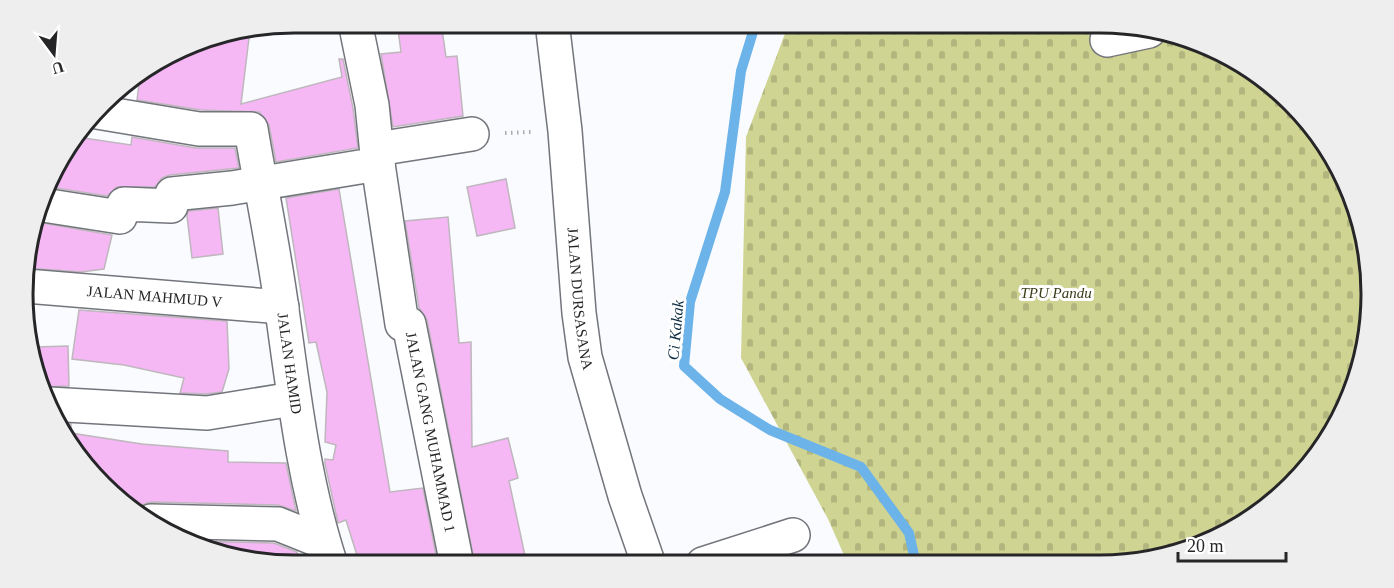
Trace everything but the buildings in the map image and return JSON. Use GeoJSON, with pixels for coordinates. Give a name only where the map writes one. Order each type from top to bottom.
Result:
{"type":"FeatureCollection","features":[{"type":"Feature","properties":{"kind":"street"},"geometry":{"type":"LineString","coordinates":[[357,33],[372,105],[378,157]]}},
{"type":"Feature","properties":{"kind":"street","name":"JALAN DURSASANA"},"geometry":{"type":"LineString","coordinates":[[553,33],[565,131],[579,313],[585,357],[625,496],[646,555]]}},
{"type":"Feature","properties":{"kind":"street"},"geometry":{"type":"LineString","coordinates":[[1107,40],[1131,35]]}},
{"type":"Feature","properties":{"kind":"street","name":"JALAN HAMID"},"geometry":{"type":"LineString","coordinates":[[105,113],[199,129],[250,129],[282,307],[294,399],[327,554]]}},
{"type":"Feature","properties":{"kind":"street"},"geometry":{"type":"LineString","coordinates":[[49,206],[120,218],[124,204],[171,206],[172,194],[260,184],[472,134]]}},
{"type":"Feature","properties":{"kind":"street","name":"JALAN GANG MUHAMMAD 1"},"geometry":{"type":"LineString","coordinates":[[378,157],[402,324],[409,324],[455,555]]}},
{"type":"Feature","properties":{"kind":"street","name":"JALAN MAHMUD V"},"geometry":{"type":"LineString","coordinates":[[33,287],[282,307]]}},
{"type":"Feature","properties":{"kind":"street"},"geometry":{"type":"LineString","coordinates":[[58,405],[207,413],[294,399]]}},
{"type":"Feature","properties":{"kind":"street","name":"JALAN HAMID"},"geometry":{"type":"LineString","coordinates":[[166,521],[278,524],[327,554]]}},
{"type":"Feature","properties":{"kind":"street"},"geometry":{"type":"LineString","coordinates":[[731,555],[793,535]]}},
{"type":"Feature","properties":{"kind":"path"},"geometry":{"type":"LineString","coordinates":[[472,134],[565,131]]}},
{"type":"Feature","properties":{"kind":"green space","name":"TPU Pandu"},"geometry":{"type":"Polygon","coordinates":[[[785,33],[1100,33],[1151,38],[1200,53],[1245,77],[1285,109],[1317,149],[1341,194],[1356,243],[1361,294],[1356,345],[1341,394],[1317,439],[1285,479],[1245,511],[1215,528],[1184,541],[1134,553],[1100,555],[844,555],[828,519],[741,358],[746,137],[785,33]]]}},
{"type":"Feature","properties":{"kind":"waterway","name":"Ci Kakak"},"geometry":{"type":"LineString","coordinates":[[753,33],[741,71],[725,192],[690,302],[684,366],[720,399],[770,430],[861,467],[909,533],[914,555]]}}]}
